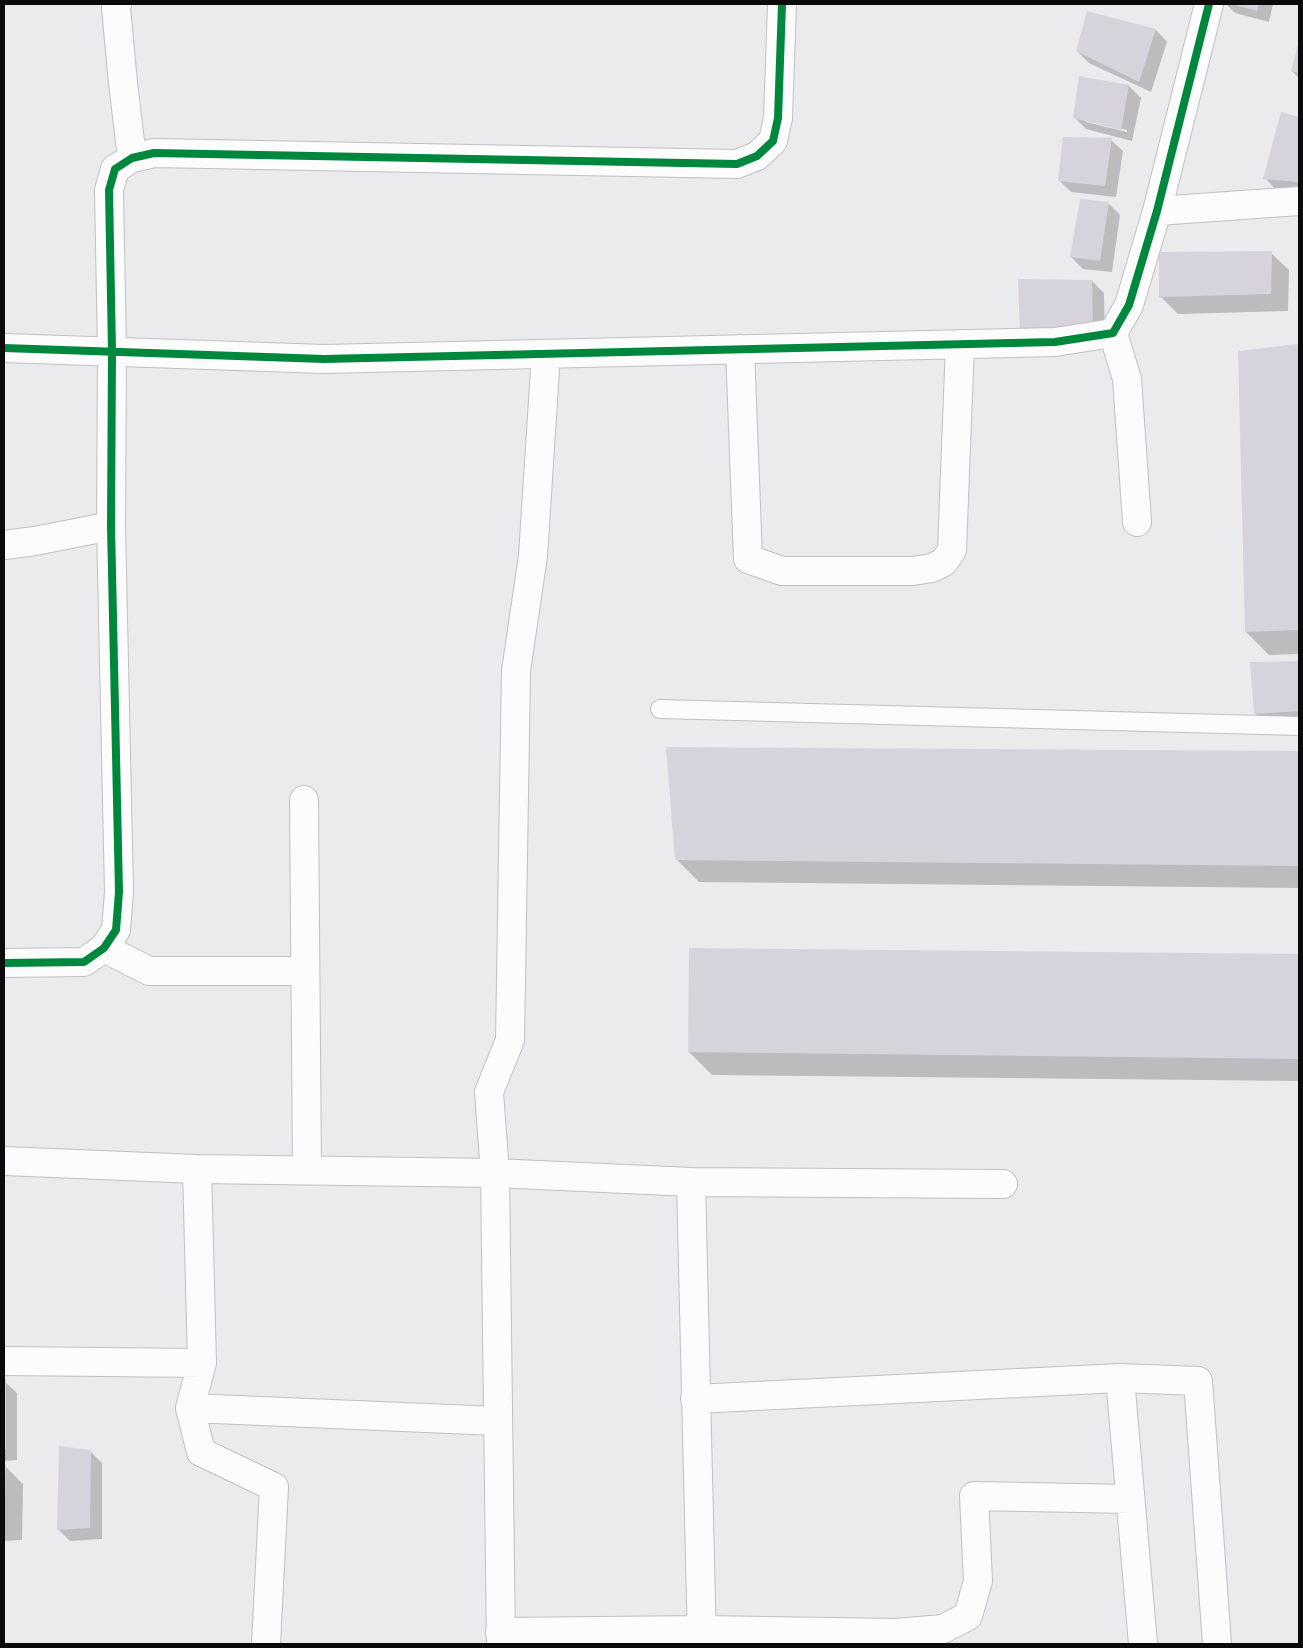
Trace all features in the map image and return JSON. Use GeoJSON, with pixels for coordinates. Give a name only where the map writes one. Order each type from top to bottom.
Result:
{"type":"FeatureCollection","features":[{"type":"Feature","properties":{"kind":"street"},"geometry":{"type":"LineString","coordinates":[[118,4],[116,8],[132,158]]}},
{"type":"Feature","properties":{"kind":"street"},"geometry":{"type":"LineString","coordinates":[[4,963],[84,962],[104,948],[116,930],[119,892],[111,526],[112,351],[109,190],[115,169],[132,158],[154,153],[737,164],[757,156],[773,141],[778,118],[782,4]]}},
{"type":"Feature","properties":{"kind":"street"},"geometry":{"type":"LineString","coordinates":[[1137,522],[1127,379],[1113,333],[1129,305],[1157,210],[1209,4]]}},
{"type":"Feature","properties":{"kind":"street"},"geometry":{"type":"LineString","coordinates":[[1157,210],[1299,201]]}},
{"type":"Feature","properties":{"kind":"street"},"geometry":{"type":"LineString","coordinates":[[4,348],[324,359],[1055,342],[1113,333]]}},
{"type":"Feature","properties":{"kind":"street"},"geometry":{"type":"LineString","coordinates":[[740,349],[748,559],[782,571],[912,572],[932,568],[944,562],[952,550],[960,344]]}},
{"type":"Feature","properties":{"kind":"street"},"geometry":{"type":"LineString","coordinates":[[546,354],[533,556],[516,672],[510,1040],[489,1092],[495,1173],[500,1638],[702,1637],[895,1639],[944,1629],[968,1616],[978,1581],[974,1496],[1130,1499]]}},
{"type":"Feature","properties":{"kind":"street"},"geometry":{"type":"LineString","coordinates":[[4,545],[111,526]]}},
{"type":"Feature","properties":{"kind":"street"},"geometry":{"type":"LineString","coordinates":[[304,800],[307,1170]]}},
{"type":"Feature","properties":{"kind":"street"},"geometry":{"type":"LineString","coordinates":[[104,948],[149,971],[305,972]]}},
{"type":"Feature","properties":{"kind":"street"},"geometry":{"type":"LineString","coordinates":[[4,1161],[197,1168],[495,1173],[691,1182],[1002,1184]]}},
{"type":"Feature","properties":{"kind":"street"},"geometry":{"type":"LineString","coordinates":[[197,1168],[202,1363],[190,1408],[201,1452],[274,1487],[266,1644]]}},
{"type":"Feature","properties":{"kind":"street"},"geometry":{"type":"LineString","coordinates":[[691,1182],[702,1637]]}},
{"type":"Feature","properties":{"kind":"street"},"geometry":{"type":"LineString","coordinates":[[4,1361],[202,1363]]}},
{"type":"Feature","properties":{"kind":"street"},"geometry":{"type":"LineString","coordinates":[[695,1399],[1120,1378],[1198,1382],[1217,1644]]}},
{"type":"Feature","properties":{"kind":"street"},"geometry":{"type":"LineString","coordinates":[[1120,1378],[1143,1644]]}},
{"type":"Feature","properties":{"kind":"street"},"geometry":{"type":"LineString","coordinates":[[190,1408],[497,1421]]}},
{"type":"Feature","properties":{"kind":"lane"},"geometry":{"type":"LineString","coordinates":[[660,709],[1299,726]]}},
{"type":"Feature","properties":{"kind":"building"},"geometry":{"type":"Polygon","coordinates":[[[1232,4],[1259,4],[1257,11],[1232,4]]]}},
{"type":"Feature","properties":{"kind":"building"},"geometry":{"type":"Polygon","coordinates":[[[1087,11],[1156,29],[1139,82],[1076,51],[1087,11]]]}},
{"type":"Feature","properties":{"kind":"building"},"geometry":{"type":"Polygon","coordinates":[[[1299,41],[1299,73],[1291,71],[1299,41]]]}},
{"type":"Feature","properties":{"kind":"building"},"geometry":{"type":"Polygon","coordinates":[[[1079,76],[1129,85],[1121,130],[1073,118],[1079,76]]]}},
{"type":"Feature","properties":{"kind":"building"},"geometry":{"type":"Polygon","coordinates":[[[1281,112],[1299,117],[1299,182],[1263,179],[1281,112]]]}},
{"type":"Feature","properties":{"kind":"building"},"geometry":{"type":"Polygon","coordinates":[[[1063,137],[1112,138],[1105,186],[1058,181],[1063,137]]]}},
{"type":"Feature","properties":{"kind":"building"},"geometry":{"type":"Polygon","coordinates":[[[1080,199],[1109,202],[1100,261],[1070,257],[1080,199]]]}},
{"type":"Feature","properties":{"kind":"building"},"geometry":{"type":"Polygon","coordinates":[[[1272,251],[1271,294],[1159,297],[1159,252],[1272,251]]]}},
{"type":"Feature","properties":{"kind":"building"},"geometry":{"type":"Polygon","coordinates":[[[1018,279],[1092,280],[1093,332],[1020,333],[1018,279]]]}},
{"type":"Feature","properties":{"kind":"building"},"geometry":{"type":"Polygon","coordinates":[[[1299,344],[1299,630],[1245,632],[1238,351],[1299,344]]]}},
{"type":"Feature","properties":{"kind":"building"},"geometry":{"type":"Polygon","coordinates":[[[1299,661],[1299,711],[1254,714],[1250,662],[1299,661]]]}},
{"type":"Feature","properties":{"kind":"building"},"geometry":{"type":"Polygon","coordinates":[[[666,747],[1299,751],[1299,866],[675,860],[666,747]]]}},
{"type":"Feature","properties":{"kind":"building"},"geometry":{"type":"Polygon","coordinates":[[[689,948],[1299,954],[1299,1059],[688,1052],[689,948]]]}},
{"type":"Feature","properties":{"kind":"building"},"geometry":{"type":"Polygon","coordinates":[[[4,1380],[6,1380],[6,1449],[4,1449],[4,1380]]]}},
{"type":"Feature","properties":{"kind":"building"},"geometry":{"type":"Polygon","coordinates":[[[59,1446],[91,1450],[90,1528],[57,1530],[59,1446]]]}},
{"type":"Feature","properties":{"kind":"building"},"geometry":{"type":"Polygon","coordinates":[[[4,1465],[6,1466],[5,1496],[4,1496],[4,1465]]]}},
{"type":"Feature","properties":{"kind":"cycle path"},"geometry":{"type":"LineString","coordinates":[[4,963],[84,962],[104,948],[116,930],[119,892],[111,526],[112,351],[109,190],[115,169],[132,158],[154,153],[737,164],[757,156],[773,141],[778,118],[782,4]]}},
{"type":"Feature","properties":{"kind":"cycle path"},"geometry":{"type":"LineString","coordinates":[[4,348],[324,359],[1055,342],[1113,333],[1129,305],[1157,211],[1209,4]]}}]}
